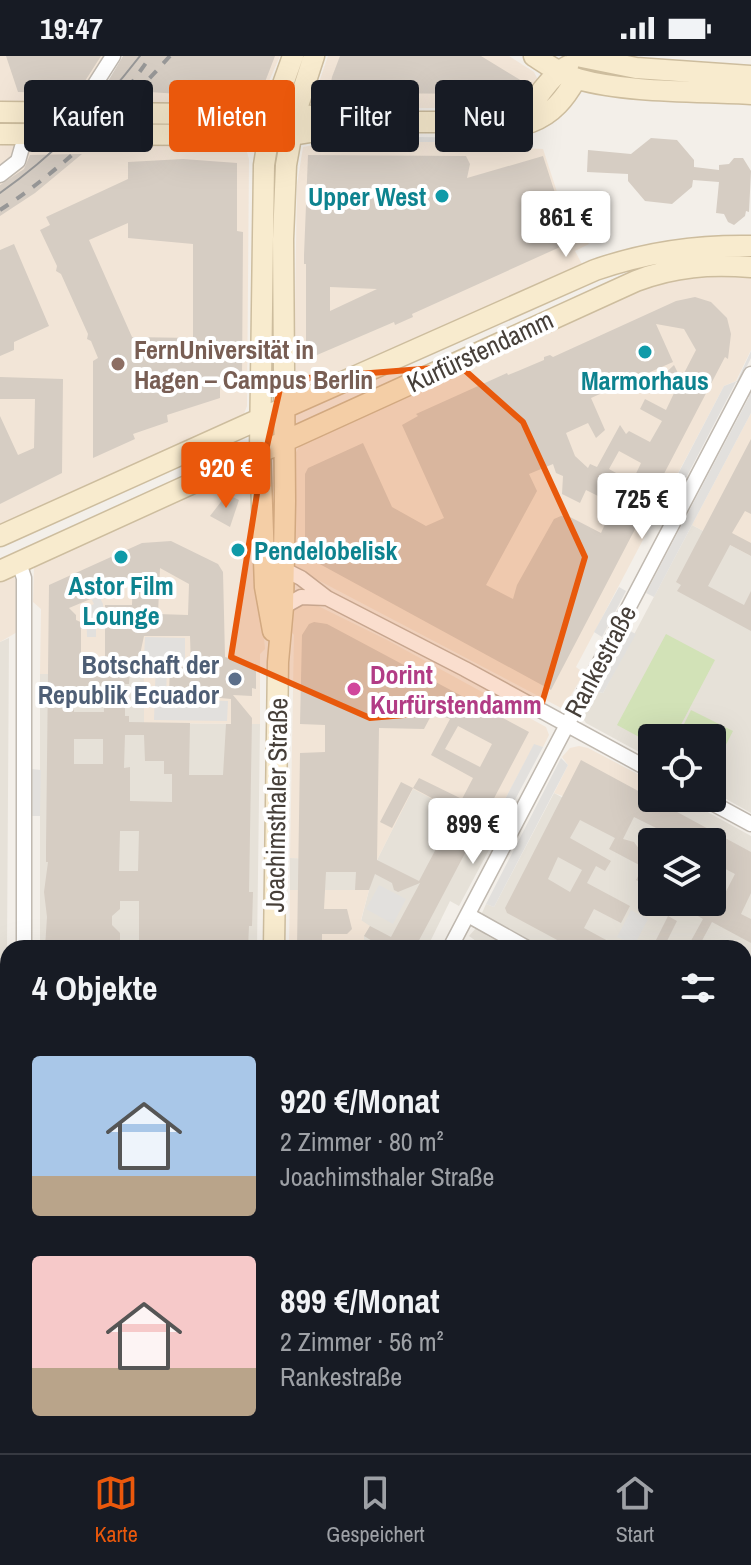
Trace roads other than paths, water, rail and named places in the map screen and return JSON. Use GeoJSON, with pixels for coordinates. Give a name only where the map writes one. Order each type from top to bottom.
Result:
{"type":"FeatureCollection","features":[{"type":"Feature","properties":{"kind":"main road","name":"Joachimsthaler Straße"},"geometry":{"type":"LineString","coordinates":[[285,80],[293,56]]}},
{"type":"Feature","properties":{"kind":"main road","name":"Joachimsthaler Straße"},"geometry":{"type":"LineString","coordinates":[[295,122],[314,56]]}},
{"type":"Feature","properties":{"kind":"main road"},"geometry":{"type":"LineString","coordinates":[[534,56],[567,75],[618,85],[751,94]]}},
{"type":"Feature","properties":{"kind":"main road"},"geometry":{"type":"LineString","coordinates":[[295,125],[348,128],[361,122],[524,121],[528,110],[582,58],[636,68],[751,76]]}},
{"type":"Feature","properties":{"kind":"main road"},"geometry":{"type":"LineString","coordinates":[[0,112],[24,113]]}},
{"type":"Feature","properties":{"kind":"main road"},"geometry":{"type":"LineString","coordinates":[[0,134],[169,128]]}},
{"type":"Feature","properties":{"kind":"main road","name":"Joachimsthaler Straße"},"geometry":{"type":"LineString","coordinates":[[267,152],[260,451],[265,587],[278,662]]}},
{"type":"Feature","properties":{"kind":"main road","name":"Joachimsthaler Straße"},"geometry":{"type":"LineString","coordinates":[[274,940],[286,406],[283,239],[285,175],[289,152]]}},
{"type":"Feature","properties":{"kind":"main road","name":"Kurfürstendamm"},"geometry":{"type":"LineString","coordinates":[[0,536],[260,417],[607,265],[667,251],[751,246]]}},
{"type":"Feature","properties":{"kind":"main road","name":"Kurfürstendamm"},"geometry":{"type":"LineString","coordinates":[[9,567],[656,273],[709,265],[751,267]]}},
{"type":"Feature","properties":{"kind":"street"},"geometry":{"type":"LineString","coordinates":[[98,80],[113,56]]}},
{"type":"Feature","properties":{"kind":"street"},"geometry":{"type":"LineString","coordinates":[[0,175],[18,161],[22,147]]}},
{"type":"Feature","properties":{"kind":"street","name":"Rankestraße"},"geometry":{"type":"LineString","coordinates":[[454,940],[751,374]]}},
{"type":"Feature","properties":{"kind":"street"},"geometry":{"type":"LineString","coordinates":[[9,567],[24,578],[24,940]]}},
{"type":"Feature","properties":{"kind":"street"},"geometry":{"type":"LineString","coordinates":[[283,569],[327,598],[638,763]]}},
{"type":"Feature","properties":{"kind":"street"},"geometry":{"type":"LineString","coordinates":[[283,607],[301,597],[327,598]]}},
{"type":"Feature","properties":{"kind":"street"},"geometry":{"type":"LineString","coordinates":[[726,810],[751,824]]}},
{"type":"Feature","properties":{"kind":"street"},"geometry":{"type":"LineString","coordinates":[[468,915],[513,940]]}},
{"type":"Feature","properties":{"kind":"tram line"},"geometry":{"type":"LineString","coordinates":[[0,193],[75,130],[140,56]]}},
{"type":"Feature","properties":{"kind":"railway"},"geometry":{"type":"LineString","coordinates":[[134,80],[151,56]]}},
{"type":"Feature","properties":{"kind":"railway"},"geometry":{"type":"LineString","coordinates":[[0,210],[47,176],[90,139],[170,56]]}},
{"type":"Feature","properties":{"kind":"place","name":"Upper West"},"geometry":{"type":"Point","coordinates":[442,196]}},
{"type":"Feature","properties":{"kind":"place","name":"Marmorhaus"},"geometry":{"type":"Point","coordinates":[645,352]}},
{"type":"Feature","properties":{"kind":"place","name":"FernUniversität in Hagen – Campus Berlin"},"geometry":{"type":"Point","coordinates":[118,364]}},
{"type":"Feature","properties":{"kind":"place","name":"Pendelobelisk"},"geometry":{"type":"Point","coordinates":[238,550]}},
{"type":"Feature","properties":{"kind":"place","name":"Astor Film Lounge"},"geometry":{"type":"Point","coordinates":[121,557]}},
{"type":"Feature","properties":{"kind":"place","name":"Botschaft der Republik Ecuador"},"geometry":{"type":"Point","coordinates":[235,679]}},
{"type":"Feature","properties":{"kind":"place","name":"Dorint Kurfürstendamm"},"geometry":{"type":"Point","coordinates":[354,689]}}]}
